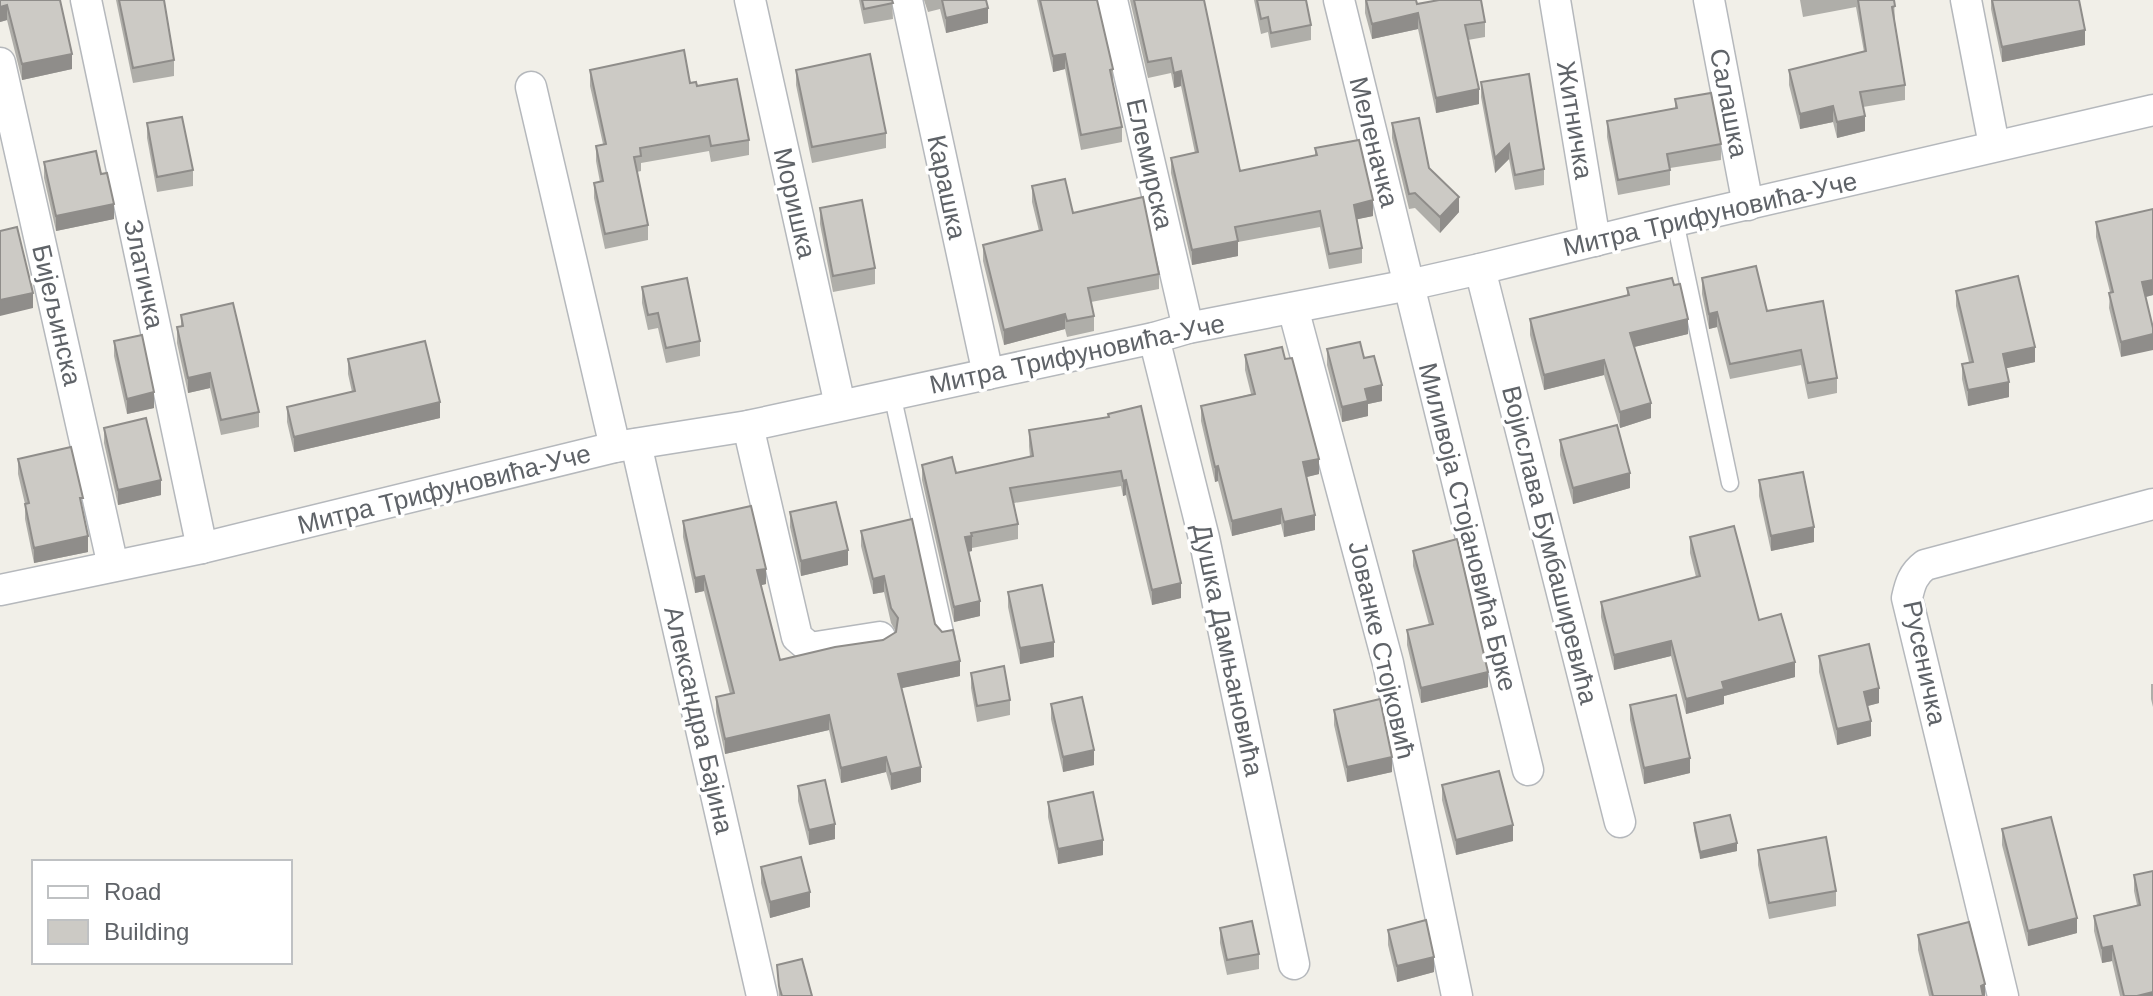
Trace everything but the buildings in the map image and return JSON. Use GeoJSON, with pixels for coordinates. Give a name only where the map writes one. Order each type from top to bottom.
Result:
{"type":"FeatureCollection","features":[{"type":"Feature","properties":{"kind":"street","name":"Златичка"},"geometry":{"type":"LineString","coordinates":[[86,0],[202,548]]}},
{"type":"Feature","properties":{"kind":"street","name":"Моришка"},"geometry":{"type":"LineString","coordinates":[[750,0],[840,405]]}},
{"type":"Feature","properties":{"kind":"street","name":"Карашка"},"geometry":{"type":"LineString","coordinates":[[907,0],[988,374]]}},
{"type":"Feature","properties":{"kind":"street","name":"Елемирска"},"geometry":{"type":"LineString","coordinates":[[1112,0],[1188,328]]}},
{"type":"Feature","properties":{"kind":"street","name":"Меленачка"},"geometry":{"type":"LineString","coordinates":[[1339,0],[1409,285]]}},
{"type":"Feature","properties":{"kind":"street","name":"Житничка"},"geometry":{"type":"LineString","coordinates":[[1555,0],[1595,241]]}},
{"type":"Feature","properties":{"kind":"street","name":"Салашка"},"geometry":{"type":"LineString","coordinates":[[1709,0],[1748,205]]}},
{"type":"Feature","properties":{"kind":"street"},"geometry":{"type":"LineString","coordinates":[[1966,0],[1994,145]]}},
{"type":"Feature","properties":{"kind":"street","name":"Бијељинска"},"geometry":{"type":"LineString","coordinates":[[0,63],[113,566]]}},
{"type":"Feature","properties":{"kind":"street"},"geometry":{"type":"LineString","coordinates":[[531,87],[626,446]]}},
{"type":"Feature","properties":{"kind":"street","name":"Митра Трифуновића-Уче"},"geometry":{"type":"LineString","coordinates":[[0,590],[202,548],[626,446],[748,426],[1188,328],[1409,285],[2153,110]]}},
{"type":"Feature","properties":{"kind":"street","name":"Војислава Бумбаширевића"},"geometry":{"type":"LineString","coordinates":[[1480,269],[1620,822]]}},
{"type":"Feature","properties":{"kind":"street","name":"Миливоја Стојановића Брке"},"geometry":{"type":"LineString","coordinates":[[1409,285],[1528,770]]}},
{"type":"Feature","properties":{"kind":"street","name":"Јованке Стојковић"},"geometry":{"type":"LineString","coordinates":[[1293,308],[1388,663],[1457,996]]}},
{"type":"Feature","properties":{"kind":"street","name":"Душка Дамњановића"},"geometry":{"type":"LineString","coordinates":[[1154,338],[1204,538],[1294,964]]}},
{"type":"Feature","properties":{"kind":"street"},"geometry":{"type":"LineString","coordinates":[[748,426],[797,637],[810,648],[880,637]]}},
{"type":"Feature","properties":{"kind":"street","name":"Александра Бајина"},"geometry":{"type":"LineString","coordinates":[[626,446],[762,996]]}},
{"type":"Feature","properties":{"kind":"street","name":"Русеничка"},"geometry":{"type":"LineString","coordinates":[[2003,996],[1907,598],[1910,586],[1916,572],[1925,565],[2153,504]]}},
{"type":"Feature","properties":{"kind":"lane"},"geometry":{"type":"LineString","coordinates":[[1675,221],[1730,483]]}},
{"type":"Feature","properties":{"kind":"lane"},"geometry":{"type":"LineString","coordinates":[[892,394],[946,637]]}}]}
